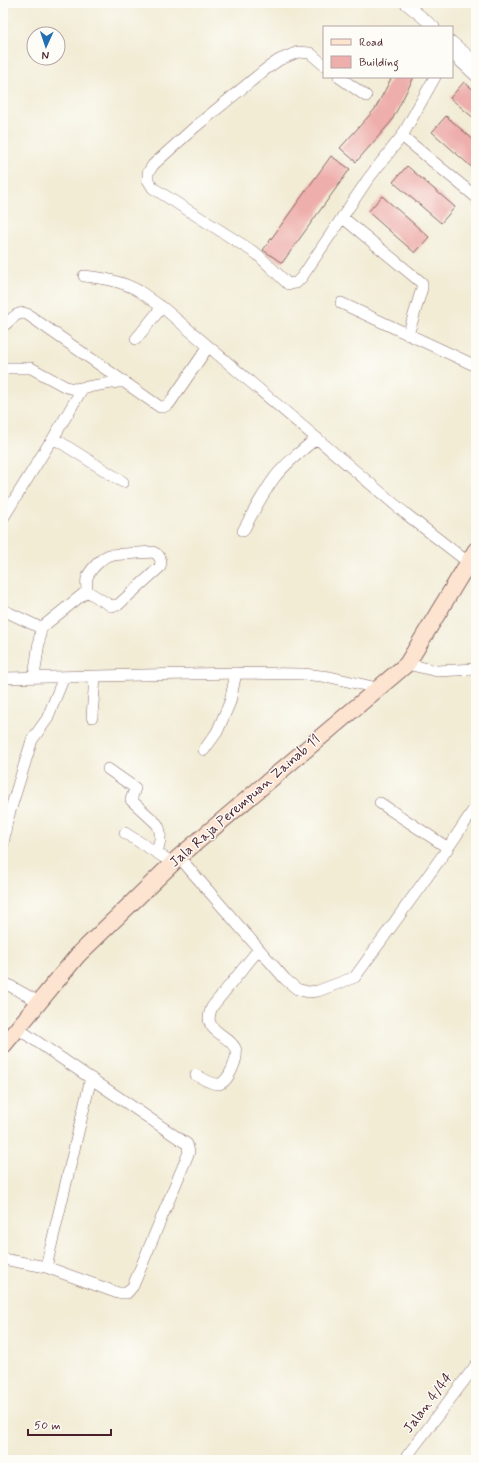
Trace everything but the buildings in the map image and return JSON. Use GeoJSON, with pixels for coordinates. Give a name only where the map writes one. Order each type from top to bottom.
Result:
{"type":"FeatureCollection","features":[{"type":"Feature","properties":{"kind":"main road","name":"Jala Raja Perempuan Zainab 11"},"geometry":{"type":"LineString","coordinates":[[3,1046],[78,954],[176,860],[407,664],[472,556]]}},
{"type":"Feature","properties":{"kind":"street"},"geometry":{"type":"LineString","coordinates":[[405,3],[433,26]]}},
{"type":"Feature","properties":{"kind":"street"},"geometry":{"type":"LineString","coordinates":[[453,47],[476,62]]}},
{"type":"Feature","properties":{"kind":"street"},"geometry":{"type":"LineString","coordinates":[[453,47],[476,76]]}},
{"type":"Feature","properties":{"kind":"street"},"geometry":{"type":"LineString","coordinates":[[323,64],[310,53],[298,52],[279,60],[195,127],[153,165],[148,173],[148,180],[153,188],[257,254],[285,282],[291,284],[296,283],[302,277],[368,179],[402,136],[434,78]]}},
{"type":"Feature","properties":{"kind":"street"},"geometry":{"type":"LineString","coordinates":[[340,78],[366,96]]}},
{"type":"Feature","properties":{"kind":"street"},"geometry":{"type":"LineString","coordinates":[[402,136],[476,197]]}},
{"type":"Feature","properties":{"kind":"street"},"geometry":{"type":"LineString","coordinates":[[342,217],[422,283],[422,288],[408,335]]}},
{"type":"Feature","properties":{"kind":"street"},"geometry":{"type":"LineString","coordinates":[[84,276],[106,279],[125,284],[138,290],[162,307],[208,348],[406,514],[472,556]]}},
{"type":"Feature","properties":{"kind":"street"},"geometry":{"type":"LineString","coordinates":[[341,303],[476,366]]}},
{"type":"Feature","properties":{"kind":"street"},"geometry":{"type":"LineString","coordinates":[[136,339],[162,307]]}},
{"type":"Feature","properties":{"kind":"street"},"geometry":{"type":"LineString","coordinates":[[3,326],[18,314],[24,313],[160,407],[166,406],[208,348]]}},
{"type":"Feature","properties":{"kind":"street"},"geometry":{"type":"LineString","coordinates":[[3,368],[31,368],[66,387],[75,389],[124,381]]}},
{"type":"Feature","properties":{"kind":"street"},"geometry":{"type":"LineString","coordinates":[[4,515],[51,442],[82,389]]}},
{"type":"Feature","properties":{"kind":"street"},"geometry":{"type":"LineString","coordinates":[[243,531],[260,499],[276,476],[289,461],[317,438]]}},
{"type":"Feature","properties":{"kind":"street"},"geometry":{"type":"LineString","coordinates":[[51,442],[54,440],[60,442],[123,482]]}},
{"type":"Feature","properties":{"kind":"street"},"geometry":{"type":"LineString","coordinates":[[153,552],[159,555],[161,559],[158,570],[118,605],[111,606],[87,591],[86,581],[88,575],[107,555],[153,552]]}},
{"type":"Feature","properties":{"kind":"street"},"geometry":{"type":"LineString","coordinates":[[34,677],[42,628],[87,591]]}},
{"type":"Feature","properties":{"kind":"street"},"geometry":{"type":"LineString","coordinates":[[3,610],[42,628]]}},
{"type":"Feature","properties":{"kind":"street"},"geometry":{"type":"LineString","coordinates":[[407,664],[437,671],[476,669]]}},
{"type":"Feature","properties":{"kind":"street"},"geometry":{"type":"LineString","coordinates":[[204,750],[217,732],[230,702],[236,674]]}},
{"type":"Feature","properties":{"kind":"street"},"geometry":{"type":"LineString","coordinates":[[3,678],[303,674],[323,676],[377,688]]}},
{"type":"Feature","properties":{"kind":"street"},"geometry":{"type":"LineString","coordinates":[[3,844],[7,821],[32,741],[47,720],[64,677]]}},
{"type":"Feature","properties":{"kind":"street"},"geometry":{"type":"LineString","coordinates":[[92,717],[95,677]]}},
{"type":"Feature","properties":{"kind":"street"},"geometry":{"type":"LineString","coordinates":[[108,769],[135,788],[131,800],[159,827],[160,835],[157,853]]}},
{"type":"Feature","properties":{"kind":"street"},"geometry":{"type":"LineString","coordinates":[[380,803],[448,848]]}},
{"type":"Feature","properties":{"kind":"street"},"geometry":{"type":"LineString","coordinates":[[125,834],[157,853],[176,860],[285,979],[292,986],[308,992],[318,991],[355,977],[448,848],[476,806]]}},
{"type":"Feature","properties":{"kind":"street"},"geometry":{"type":"LineString","coordinates":[[196,1075],[216,1084],[220,1084],[225,1080],[236,1062],[237,1050],[234,1045],[211,1026],[209,1016],[212,1007],[259,949]]}},
{"type":"Feature","properties":{"kind":"street"},"geometry":{"type":"LineString","coordinates":[[3,982],[39,1002]]}},
{"type":"Feature","properties":{"kind":"street"},"geometry":{"type":"LineString","coordinates":[[3,1259],[46,1267],[122,1294],[130,1290],[188,1156],[189,1148],[184,1142],[17,1028]]}},
{"type":"Feature","properties":{"kind":"street"},"geometry":{"type":"LineString","coordinates":[[46,1267],[91,1078]]}},
{"type":"Feature","properties":{"kind":"street","name":"Jalan 4/44"},"geometry":{"type":"LineString","coordinates":[[404,1460],[476,1365]]}}]}
